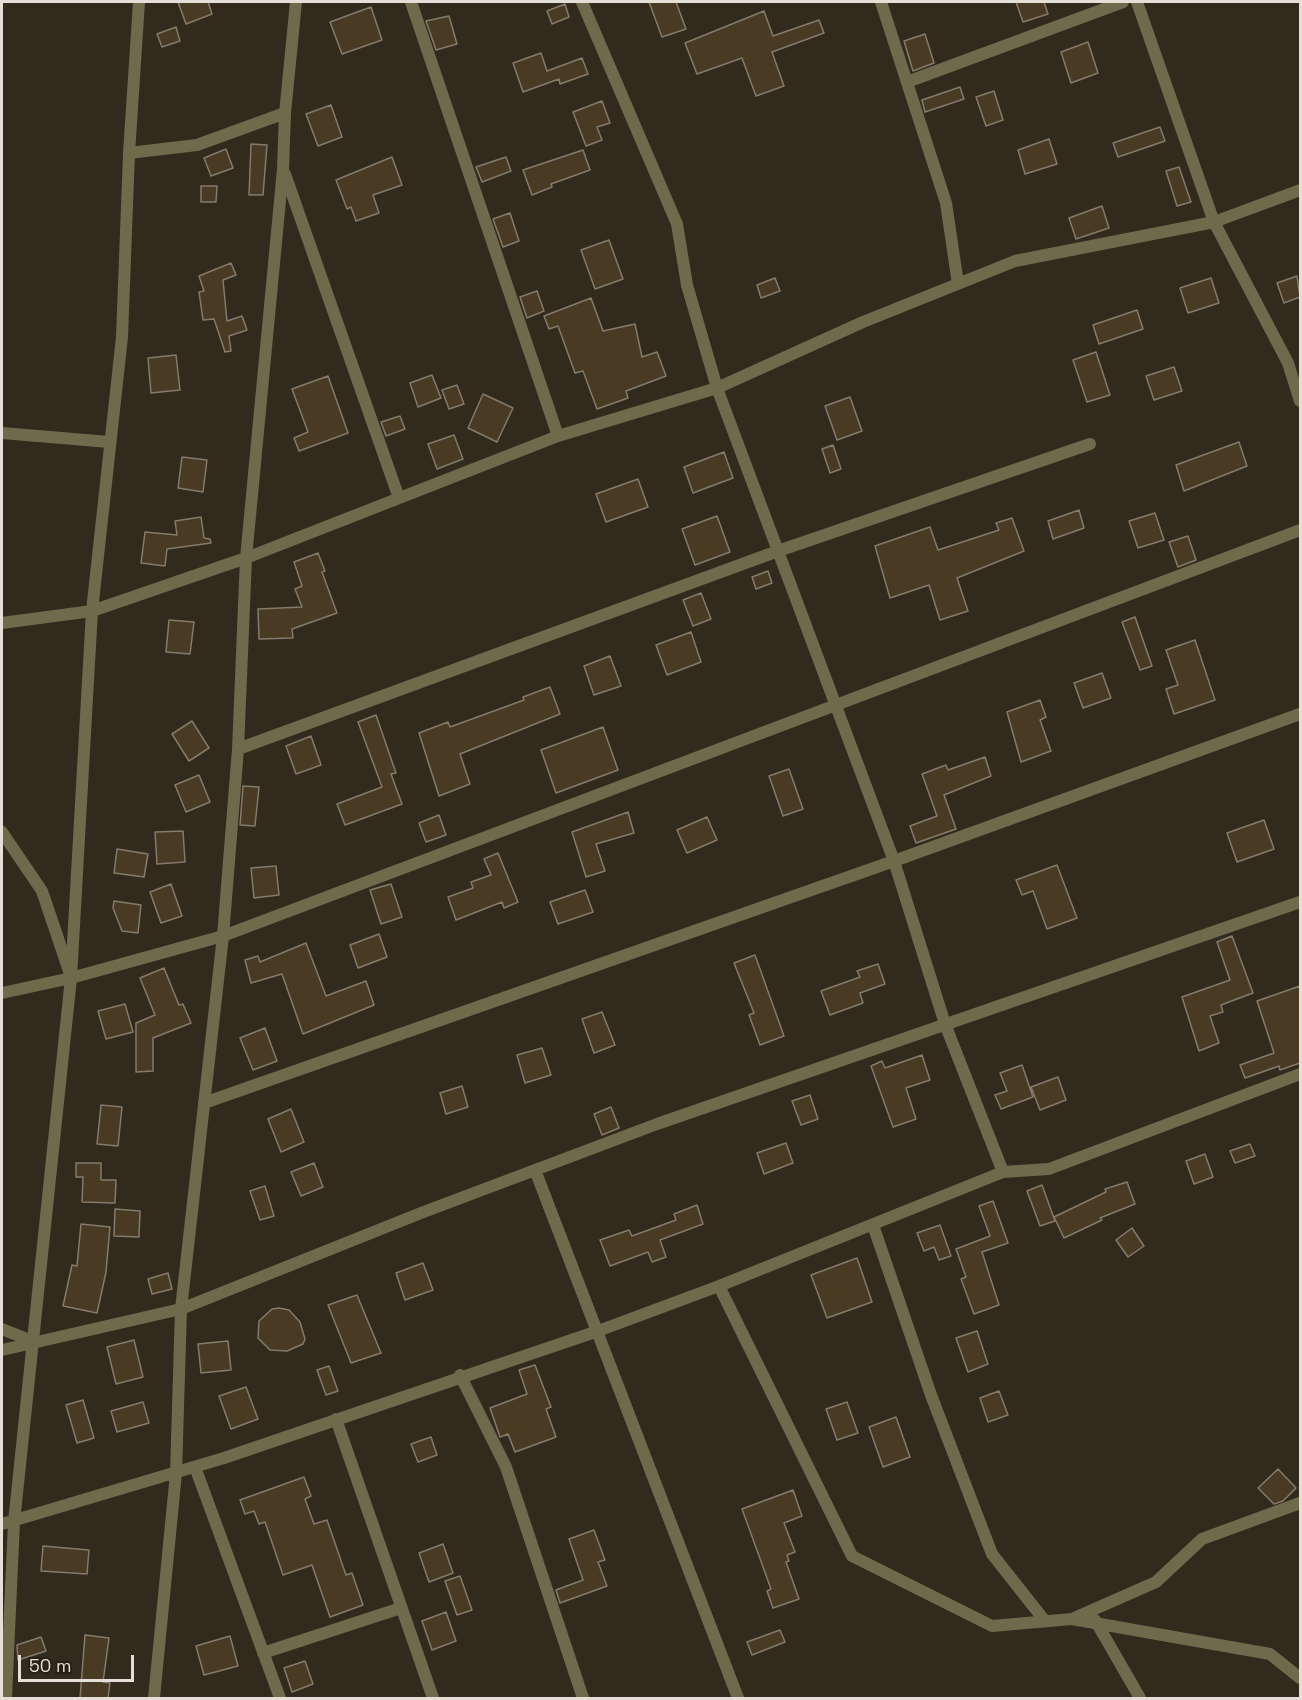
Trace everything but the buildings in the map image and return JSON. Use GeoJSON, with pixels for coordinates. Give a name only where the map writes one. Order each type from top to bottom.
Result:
{"type":"FeatureCollection","features":[{"type":"Feature","properties":{"kind":"street"},"geometry":{"type":"LineString","coordinates":[[6,1698],[14,1522],[71,978],[92,611],[122,337],[129,153],[139,2]]}},
{"type":"Feature","properties":{"kind":"street"},"geometry":{"type":"LineString","coordinates":[[154,1698],[176,1473],[181,1309],[223,936],[237,749],[246,558],[284,169],[285,113],[296,2]]}},
{"type":"Feature","properties":{"kind":"street"},"geometry":{"type":"LineString","coordinates":[[411,2],[558,436]]}},
{"type":"Feature","properties":{"kind":"street"},"geometry":{"type":"LineString","coordinates":[[582,2],[677,224],[687,285],[717,387],[837,704],[894,861],[945,1024],[1002,1172]]}},
{"type":"Feature","properties":{"kind":"street"},"geometry":{"type":"LineString","coordinates":[[881,2],[946,203],[958,284]]}},
{"type":"Feature","properties":{"kind":"street"},"geometry":{"type":"LineString","coordinates":[[907,82],[1123,2]]}},
{"type":"Feature","properties":{"kind":"street"},"geometry":{"type":"LineString","coordinates":[[1137,2],[1214,222],[1288,363],[1300,401]]}},
{"type":"Feature","properties":{"kind":"street"},"geometry":{"type":"LineString","coordinates":[[129,153],[197,145],[285,113]]}},
{"type":"Feature","properties":{"kind":"street"},"geometry":{"type":"LineString","coordinates":[[284,169],[399,498]]}},
{"type":"Feature","properties":{"kind":"street"},"geometry":{"type":"LineString","coordinates":[[2,623],[92,611],[246,558],[558,436],[717,387],[863,322],[1015,261],[1214,222],[1300,190]]}},
{"type":"Feature","properties":{"kind":"street"},"geometry":{"type":"LineString","coordinates":[[2,433],[109,442]]}},
{"type":"Feature","properties":{"kind":"street"},"geometry":{"type":"LineString","coordinates":[[237,749],[778,551],[1090,444]]}},
{"type":"Feature","properties":{"kind":"street"},"geometry":{"type":"LineString","coordinates":[[2,993],[71,978],[223,936],[1300,530]]}},
{"type":"Feature","properties":{"kind":"street"},"geometry":{"type":"LineString","coordinates":[[204,1103],[894,861],[1300,714]]}},
{"type":"Feature","properties":{"kind":"street"},"geometry":{"type":"LineString","coordinates":[[2,832],[42,891],[71,978]]}},
{"type":"Feature","properties":{"kind":"street"},"geometry":{"type":"LineString","coordinates":[[2,1350],[32,1341],[181,1309],[657,1124],[1300,902]]}},
{"type":"Feature","properties":{"kind":"street"},"geometry":{"type":"LineString","coordinates":[[2,1524],[195,1467],[597,1331],[719,1286],[1002,1172],[1049,1169],[1300,1074]]}},
{"type":"Feature","properties":{"kind":"street"},"geometry":{"type":"LineString","coordinates":[[535,1170],[738,1698]]}},
{"type":"Feature","properties":{"kind":"street"},"geometry":{"type":"LineString","coordinates":[[873,1225],[931,1395],[992,1554],[1045,1621]]}},
{"type":"Feature","properties":{"kind":"street"},"geometry":{"type":"LineString","coordinates":[[719,1286],[852,1556],[992,1626],[1072,1619],[1097,1623],[1270,1654],[1300,1678]]}},
{"type":"Feature","properties":{"kind":"street"},"geometry":{"type":"LineString","coordinates":[[2,1329],[32,1341]]}},
{"type":"Feature","properties":{"kind":"street"},"geometry":{"type":"LineString","coordinates":[[460,1376],[506,1467],[583,1698]]}},
{"type":"Feature","properties":{"kind":"street"},"geometry":{"type":"LineString","coordinates":[[336,1419],[433,1698]]}},
{"type":"Feature","properties":{"kind":"street"},"geometry":{"type":"LineString","coordinates":[[195,1467],[280,1698]]}},
{"type":"Feature","properties":{"kind":"street"},"geometry":{"type":"LineString","coordinates":[[1072,1619],[1156,1582],[1202,1539],[1300,1503]]}},
{"type":"Feature","properties":{"kind":"street"},"geometry":{"type":"LineString","coordinates":[[263,1653],[401,1608]]}},
{"type":"Feature","properties":{"kind":"street"},"geometry":{"type":"LineString","coordinates":[[1091,1611],[1140,1698]]}}]}
